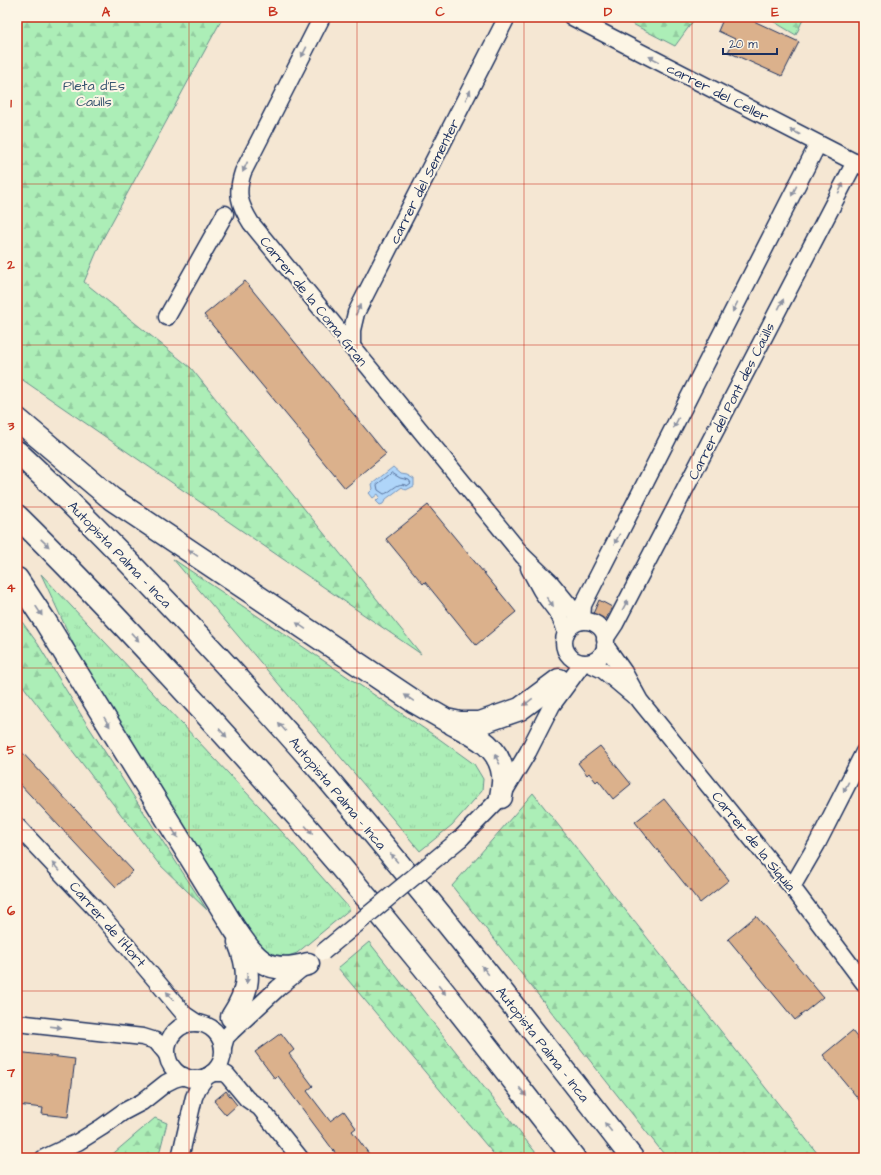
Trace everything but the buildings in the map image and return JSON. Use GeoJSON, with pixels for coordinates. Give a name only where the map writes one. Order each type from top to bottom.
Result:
{"type":"FeatureCollection","features":[{"type":"Feature","properties":{"kind":"highway"},"geometry":{"type":"LineString","coordinates":[[17,419],[112,499],[402,694],[484,741],[491,748],[501,766],[503,777],[501,797]]}},
{"type":"Feature","properties":{"kind":"highway","name":"Autopista Palma - Inca"},"geometry":{"type":"LineString","coordinates":[[17,452],[88,520],[152,586],[277,721],[327,778],[506,996],[632,1158]]}},
{"type":"Feature","properties":{"kind":"highway"},"geometry":{"type":"LineString","coordinates":[[17,516],[121,622],[241,752],[295,814],[418,960],[574,1158]]}},
{"type":"Feature","properties":{"kind":"highway"},"geometry":{"type":"LineString","coordinates":[[17,579],[249,950],[262,963],[269,966],[285,968],[295,968],[316,958]]}},
{"type":"Feature","properties":{"kind":"highway"},"geometry":{"type":"LineString","coordinates":[[446,720],[460,723],[480,723],[520,708],[559,680]]}},
{"type":"Feature","properties":{"kind":"highway"},"geometry":{"type":"LineString","coordinates":[[232,1017],[241,1004],[248,978],[248,970],[243,950],[234,928]]}},
{"type":"Feature","properties":{"kind":"street","name":"Carrer de la Coma Gran"},"geometry":{"type":"LineString","coordinates":[[322,17],[243,172],[239,185],[239,197],[244,211],[251,224],[523,556],[550,582],[582,621]]}},
{"type":"Feature","properties":{"kind":"street","name":"carrer del Sementer"},"geometry":{"type":"LineString","coordinates":[[352,348],[352,330],[356,313],[507,17]]}},
{"type":"Feature","properties":{"kind":"street","name":"carrer del Celler"},"geometry":{"type":"LineString","coordinates":[[572,17],[859,165]]}},
{"type":"Feature","properties":{"kind":"street"},"geometry":{"type":"LineString","coordinates":[[582,621],[583,605],[818,144]]}},
{"type":"Feature","properties":{"kind":"street","name":"Carrer del Pont des Caülls"},"geometry":{"type":"LineString","coordinates":[[605,642],[859,165]]}},
{"type":"Feature","properties":{"kind":"street"},"geometry":{"type":"LineString","coordinates":[[167,318],[225,214]]}},
{"type":"Feature","properties":{"kind":"street","name":"Carrer de la Coma Gran"},"geometry":{"type":"LineString","coordinates":[[523,556],[541,590],[557,611],[563,622],[566,633]]}},
{"type":"Feature","properties":{"kind":"street"},"geometry":{"type":"LineString","coordinates":[[582,621],[598,626],[604,634],[605,642],[602,654],[593,661],[580,660],[564,646],[566,633],[573,625],[582,621]]}},
{"type":"Feature","properties":{"kind":"street","name":"Carrer de la Síquia"},"geometry":{"type":"LineString","coordinates":[[605,642],[640,701],[792,887],[864,983]]}},
{"type":"Feature","properties":{"kind":"street"},"geometry":{"type":"LineString","coordinates":[[552,705],[559,680],[580,660]]}},
{"type":"Feature","properties":{"kind":"street"},"geometry":{"type":"LineString","coordinates":[[180,1158],[194,1097],[198,1088],[209,1075],[218,1068],[221,1062],[226,1037],[278,988],[461,838],[501,797],[528,752],[552,705],[580,660]]}},
{"type":"Feature","properties":{"kind":"street","name":"Carrer de la Síquia"},"geometry":{"type":"LineString","coordinates":[[580,660],[603,670],[640,701]]}},
{"type":"Feature","properties":{"kind":"street"},"geometry":{"type":"LineString","coordinates":[[792,887],[817,844],[864,752]]}},
{"type":"Feature","properties":{"kind":"street","name":"Carrer de l'Hort"},"geometry":{"type":"LineString","coordinates":[[17,826],[100,914],[185,1015],[201,1024]]}},
{"type":"Feature","properties":{"kind":"street"},"geometry":{"type":"LineString","coordinates":[[123,1112],[137,1093],[163,1072],[168,1056],[167,1047],[173,1034],[184,1025],[220,1023],[278,988]]}},
{"type":"Feature","properties":{"kind":"street"},"geometry":{"type":"LineString","coordinates":[[17,1023],[143,1037],[156,1041],[168,1056],[174,1069],[185,1077],[191,1086],[194,1097]]}},
{"type":"Feature","properties":{"kind":"street"},"geometry":{"type":"LineString","coordinates":[[201,1024],[217,1033],[228,1060],[255,1094],[260,1108]]}},
{"type":"Feature","properties":{"kind":"street"},"geometry":{"type":"LineString","coordinates":[[44,1158],[78,1142],[123,1112],[142,1102],[166,1083],[174,1079],[185,1077],[199,1079],[209,1075],[223,1073],[247,1099],[260,1108],[300,1158]]}},
{"type":"Feature","properties":{"kind":"green space","name":"Pleta d'Es Caülls"},"geometry":{"type":"Polygon","coordinates":[[[17,17],[223,17],[101,242],[84,282],[191,368],[421,654],[17,376],[17,17]]]}},
{"type":"Feature","properties":{"kind":"green space"},"geometry":{"type":"Polygon","coordinates":[[[619,17],[696,17],[675,46],[619,17]]]}},
{"type":"Feature","properties":{"kind":"green space"},"geometry":{"type":"Polygon","coordinates":[[[766,17],[804,17],[796,35],[766,17]]]}},
{"type":"Feature","properties":{"kind":"green space"},"geometry":{"type":"Polygon","coordinates":[[[173,559],[438,738],[474,764],[483,779],[482,791],[452,825],[420,851],[173,559]]]}},
{"type":"Feature","properties":{"kind":"green space"},"geometry":{"type":"Polygon","coordinates":[[[41,574],[260,807],[350,909],[297,953],[282,957],[276,956],[262,947],[253,936],[79,656],[41,574]]]}},
{"type":"Feature","properties":{"kind":"green space"},"geometry":{"type":"Polygon","coordinates":[[[17,615],[38,644],[83,718],[207,910],[158,863],[17,678],[17,615]]]}},
{"type":"Feature","properties":{"kind":"green space"},"geometry":{"type":"Polygon","coordinates":[[[533,793],[821,1158],[667,1158],[452,886],[533,793]]]}},
{"type":"Feature","properties":{"kind":"green space"},"geometry":{"type":"Polygon","coordinates":[[[369,942],[540,1158],[497,1158],[338,968],[369,942]]]}},
{"type":"Feature","properties":{"kind":"green space"},"geometry":{"type":"Polygon","coordinates":[[[155,1118],[167,1123],[158,1158],[108,1158],[155,1118]]]}},
{"type":"Feature","properties":{"kind":"water"},"geometry":{"type":"Polygon","coordinates":[[[393,467],[401,474],[407,475],[414,479],[414,486],[406,490],[402,487],[380,505],[376,501],[380,497],[378,494],[373,498],[369,493],[373,489],[372,484],[393,467]]]}}]}
